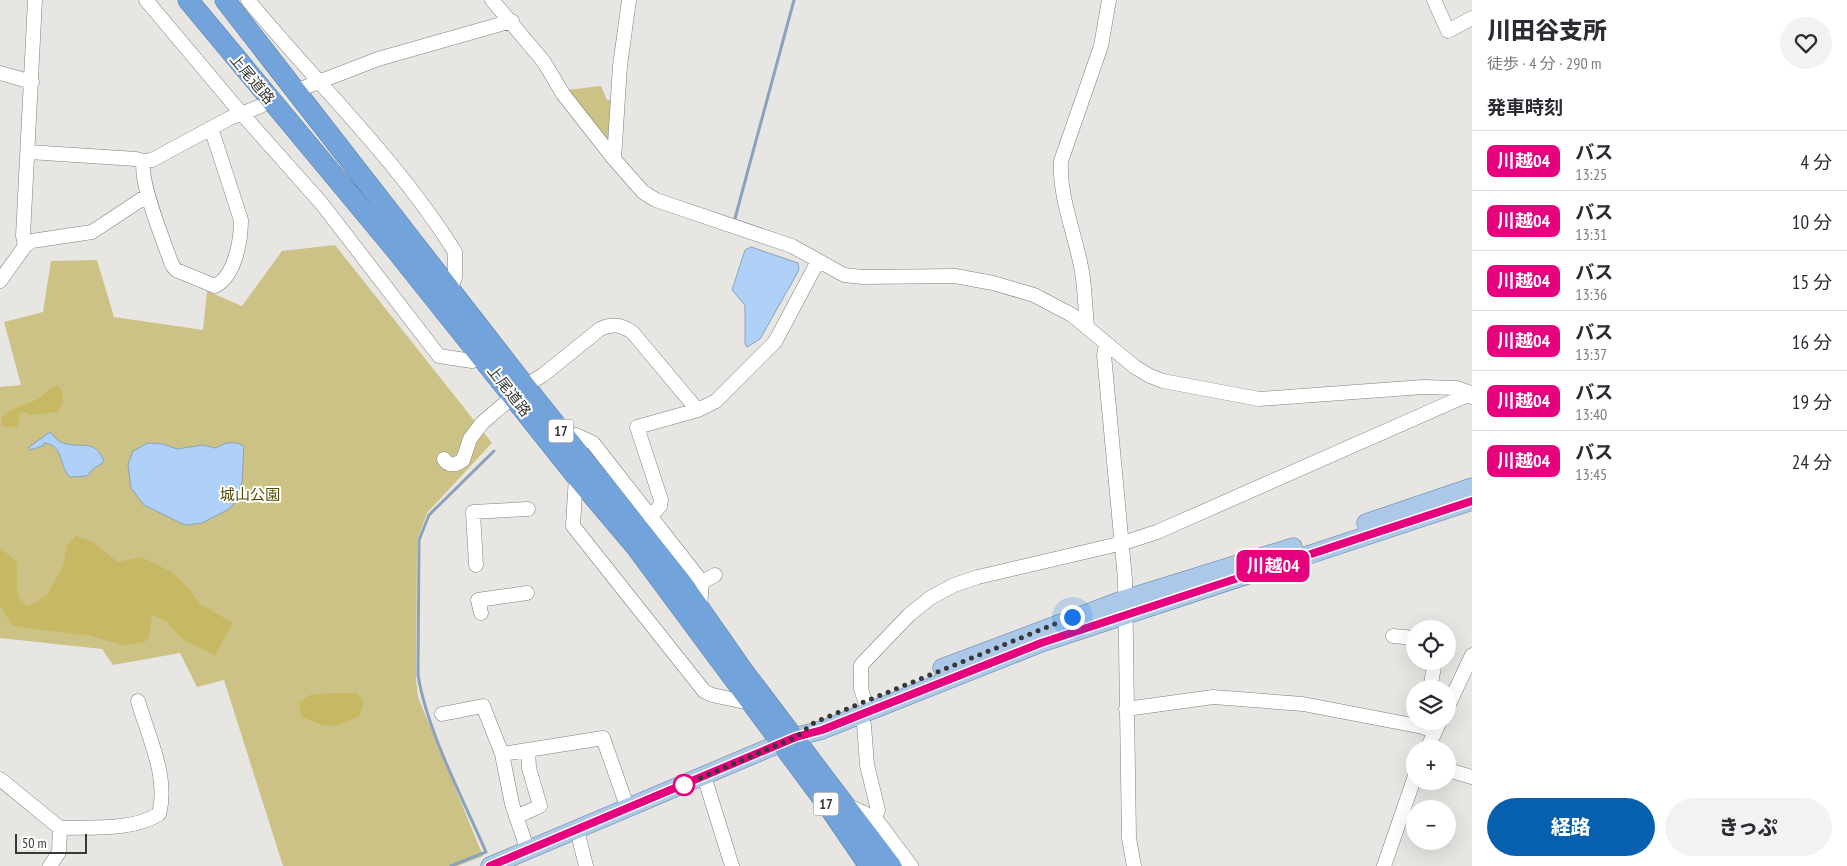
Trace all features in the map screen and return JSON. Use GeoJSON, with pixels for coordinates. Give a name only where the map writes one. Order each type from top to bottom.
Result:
{"type":"FeatureCollection","features":[{"type":"Feature","properties":{"kind":"highway","name":"上尾道路"},"geometry":{"type":"LineString","coordinates":[[188,0],[482,358],[567,437],[700,607],[869,866]]}},
{"type":"Feature","properties":{"kind":"highway","name":"上尾道路"},"geometry":{"type":"LineString","coordinates":[[225,0],[452,290],[576,476],[636,546],[750,703],[788,740],[846,805],[891,866]]}},
{"type":"Feature","properties":{"kind":"main road"},"geometry":{"type":"LineString","coordinates":[[1124,607],[1472,487]]}},
{"type":"Feature","properties":{"kind":"main road"},"geometry":{"type":"LineString","coordinates":[[490,866],[788,740],[815,722],[862,707],[1011,641],[1472,501]]}},
{"type":"Feature","properties":{"kind":"street"},"geometry":{"type":"LineString","coordinates":[[25,246],[23,236],[29,152],[35,0]]}},
{"type":"Feature","properties":{"kind":"street"},"geometry":{"type":"LineString","coordinates":[[146,0],[242,114],[322,204],[439,356],[472,361],[482,358]]}},
{"type":"Feature","properties":{"kind":"street"},"geometry":{"type":"LineString","coordinates":[[248,0],[378,148],[450,243],[457,258],[452,290]]}},
{"type":"Feature","properties":{"kind":"street"},"geometry":{"type":"LineString","coordinates":[[492,0],[512,21],[544,62],[563,94],[614,160],[642,192],[656,200],[792,246],[844,275],[862,277],[955,276],[993,283],[1034,295],[1072,315],[1106,344],[1150,376],[1243,397],[1280,398],[1423,386],[1457,388],[1472,394]]}},
{"type":"Feature","properties":{"kind":"street"},"geometry":{"type":"LineString","coordinates":[[614,160],[620,66],[629,0]]}},
{"type":"Feature","properties":{"kind":"street"},"geometry":{"type":"LineString","coordinates":[[1087,326],[1082,272],[1060,174],[1061,161],[1101,46],[1109,0]]}},
{"type":"Feature","properties":{"kind":"street"},"geometry":{"type":"LineString","coordinates":[[1434,0],[1448,31],[1472,18]]}},
{"type":"Feature","properties":{"kind":"street"},"geometry":{"type":"LineString","coordinates":[[303,88],[378,59],[512,21]]}},
{"type":"Feature","properties":{"kind":"street"},"geometry":{"type":"LineString","coordinates":[[0,73],[32,82]]}},
{"type":"Feature","properties":{"kind":"street"},"geometry":{"type":"LineString","coordinates":[[29,152],[144,161],[152,160],[211,128],[260,106]]}},
{"type":"Feature","properties":{"kind":"street"},"geometry":{"type":"LineString","coordinates":[[144,161],[142,167],[148,195],[172,264],[176,270],[215,286],[222,282],[232,266],[241,229],[241,220],[211,128]]}},
{"type":"Feature","properties":{"kind":"street"},"geometry":{"type":"LineString","coordinates":[[0,281],[25,246],[37,238],[92,232],[148,195]]}},
{"type":"Feature","properties":{"kind":"street"},"geometry":{"type":"LineString","coordinates":[[650,517],[660,506],[661,500],[637,427],[698,410],[716,401],[774,342],[818,260]]}},
{"type":"Feature","properties":{"kind":"street"},"geometry":{"type":"LineString","coordinates":[[444,459],[449,464],[463,460],[470,439],[482,423],[519,391],[543,375],[600,329],[610,325],[629,329],[638,337],[695,406]]}},
{"type":"Feature","properties":{"kind":"street"},"geometry":{"type":"LineString","coordinates":[[1106,344],[1104,355],[1123,543],[1129,840],[1134,866]]}},
{"type":"Feature","properties":{"kind":"street"},"geometry":{"type":"LineString","coordinates":[[875,818],[878,810],[867,765],[862,707],[861,665],[909,615],[930,598],[954,585],[978,577],[1123,543],[1157,532],[1221,506],[1327,456],[1472,394]]}},
{"type":"Feature","properties":{"kind":"street"},"geometry":{"type":"LineString","coordinates":[[567,437],[576,435],[593,443],[702,582],[700,607]]}},
{"type":"Feature","properties":{"kind":"street"},"geometry":{"type":"LineString","coordinates":[[576,476],[573,526],[704,691],[712,695],[750,703]]}},
{"type":"Feature","properties":{"kind":"street"},"geometry":{"type":"LineString","coordinates":[[476,565],[473,512],[528,508]]}},
{"type":"Feature","properties":{"kind":"street"},"geometry":{"type":"LineString","coordinates":[[702,582],[714,575]]}},
{"type":"Feature","properties":{"kind":"street"},"geometry":{"type":"LineString","coordinates":[[480,613],[478,600],[527,593]]}},
{"type":"Feature","properties":{"kind":"street"},"geometry":{"type":"LineString","coordinates":[[1393,636],[1406,637]]}},
{"type":"Feature","properties":{"kind":"street"},"geometry":{"type":"LineString","coordinates":[[1456,689],[1472,655]]}},
{"type":"Feature","properties":{"kind":"street"},"geometry":{"type":"LineString","coordinates":[[1126,709],[1213,697],[1303,704],[1406,721]]}},
{"type":"Feature","properties":{"kind":"street"},"geometry":{"type":"LineString","coordinates":[[0,779],[60,828],[124,825],[149,820],[159,814],[162,804],[158,759],[138,701]]}},
{"type":"Feature","properties":{"kind":"street"},"geometry":{"type":"LineString","coordinates":[[442,714],[483,706],[502,754],[516,817],[528,851]]}},
{"type":"Feature","properties":{"kind":"street"},"geometry":{"type":"LineString","coordinates":[[502,754],[603,738],[628,808]]}},
{"type":"Feature","properties":{"kind":"street"},"geometry":{"type":"LineString","coordinates":[[516,817],[540,806],[529,768],[528,750]]}},
{"type":"Feature","properties":{"kind":"street"},"geometry":{"type":"LineString","coordinates":[[1456,772],[1472,776]]}},
{"type":"Feature","properties":{"kind":"street"},"geometry":{"type":"LineString","coordinates":[[704,776],[732,866]]}},
{"type":"Feature","properties":{"kind":"street"},"geometry":{"type":"LineString","coordinates":[[1384,866],[1410,790]]}},
{"type":"Feature","properties":{"kind":"street"},"geometry":{"type":"LineString","coordinates":[[846,805],[875,818],[911,866]]}},
{"type":"Feature","properties":{"kind":"street"},"geometry":{"type":"LineString","coordinates":[[50,866],[59,852],[60,828]]}},
{"type":"Feature","properties":{"kind":"street"},"geometry":{"type":"LineString","coordinates":[[577,830],[586,866]]}},
{"type":"Feature","properties":{"kind":"green space"},"geometry":{"type":"Polygon","coordinates":[[[601,86],[607,100],[611,100],[609,141],[567,90],[601,86]]]}},
{"type":"Feature","properties":{"kind":"green space","name":"城山公園"},"geometry":{"type":"Polygon","coordinates":[[[335,245],[492,443],[427,513],[417,540],[416,679],[418,697],[483,856],[457,866],[283,866],[224,680],[197,687],[180,653],[113,665],[102,649],[0,638],[0,387],[21,385],[4,322],[43,312],[51,261],[97,260],[114,317],[203,330],[207,291],[242,306],[282,251],[335,245]]]}},
{"type":"Feature","properties":{"kind":"shaded area"},"geometry":{"type":"Polygon","coordinates":[[[58,385],[63,398],[58,412],[30,415],[26,412],[20,413],[18,426],[9,428],[3,426],[1,418],[5,414],[39,398],[58,385]]]}},
{"type":"Feature","properties":{"kind":"shaded area"},"geometry":{"type":"Polygon","coordinates":[[[76,536],[93,542],[118,562],[141,557],[172,572],[189,589],[200,604],[233,623],[215,655],[182,639],[165,620],[152,615],[149,638],[143,643],[122,645],[91,636],[13,626],[0,606],[0,547],[17,563],[17,590],[21,602],[29,606],[47,595],[63,566],[67,545],[76,536]]]}},
{"type":"Feature","properties":{"kind":"shaded area"},"geometry":{"type":"Polygon","coordinates":[[[357,693],[364,701],[360,715],[343,723],[330,726],[301,716],[299,703],[310,695],[357,693]]]}},
{"type":"Feature","properties":{"kind":"water"},"geometry":{"type":"Polygon","coordinates":[[[751,247],[798,263],[799,270],[760,339],[747,347],[745,344],[745,305],[732,290],[745,250],[751,247]]]}},
{"type":"Feature","properties":{"kind":"water"},"geometry":{"type":"Polygon","coordinates":[[[50,432],[61,442],[70,445],[92,447],[101,455],[104,462],[93,469],[87,476],[70,477],[55,447],[44,443],[43,446],[30,450],[29,447],[50,432]]]}},
{"type":"Feature","properties":{"kind":"water"},"geometry":{"type":"Polygon","coordinates":[[[148,443],[163,444],[177,449],[203,445],[215,448],[227,443],[237,443],[244,446],[242,482],[235,502],[229,509],[202,523],[185,525],[144,505],[131,488],[128,465],[133,451],[148,443]]]}},
{"type":"Feature","properties":{"kind":"waterway"},"geometry":{"type":"LineString","coordinates":[[734,222],[794,0]]}},
{"type":"Feature","properties":{"kind":"waterway"},"geometry":{"type":"LineString","coordinates":[[451,866],[486,852],[437,742],[418,675],[419,540],[429,515],[494,451]]}},
{"type":"Feature","properties":{"kind":"bus line","name":"川越04"},"geometry":{"type":"LineString","coordinates":[[490,866],[796,737],[822,730],[1041,643],[1337,545],[1441,513],[1472,501]]}},
{"type":"Feature","properties":{"kind":"route"},"geometry":{"type":"LineString","coordinates":[[684,785],[796,737],[815,722],[950,665],[1072,617]]}}]}
